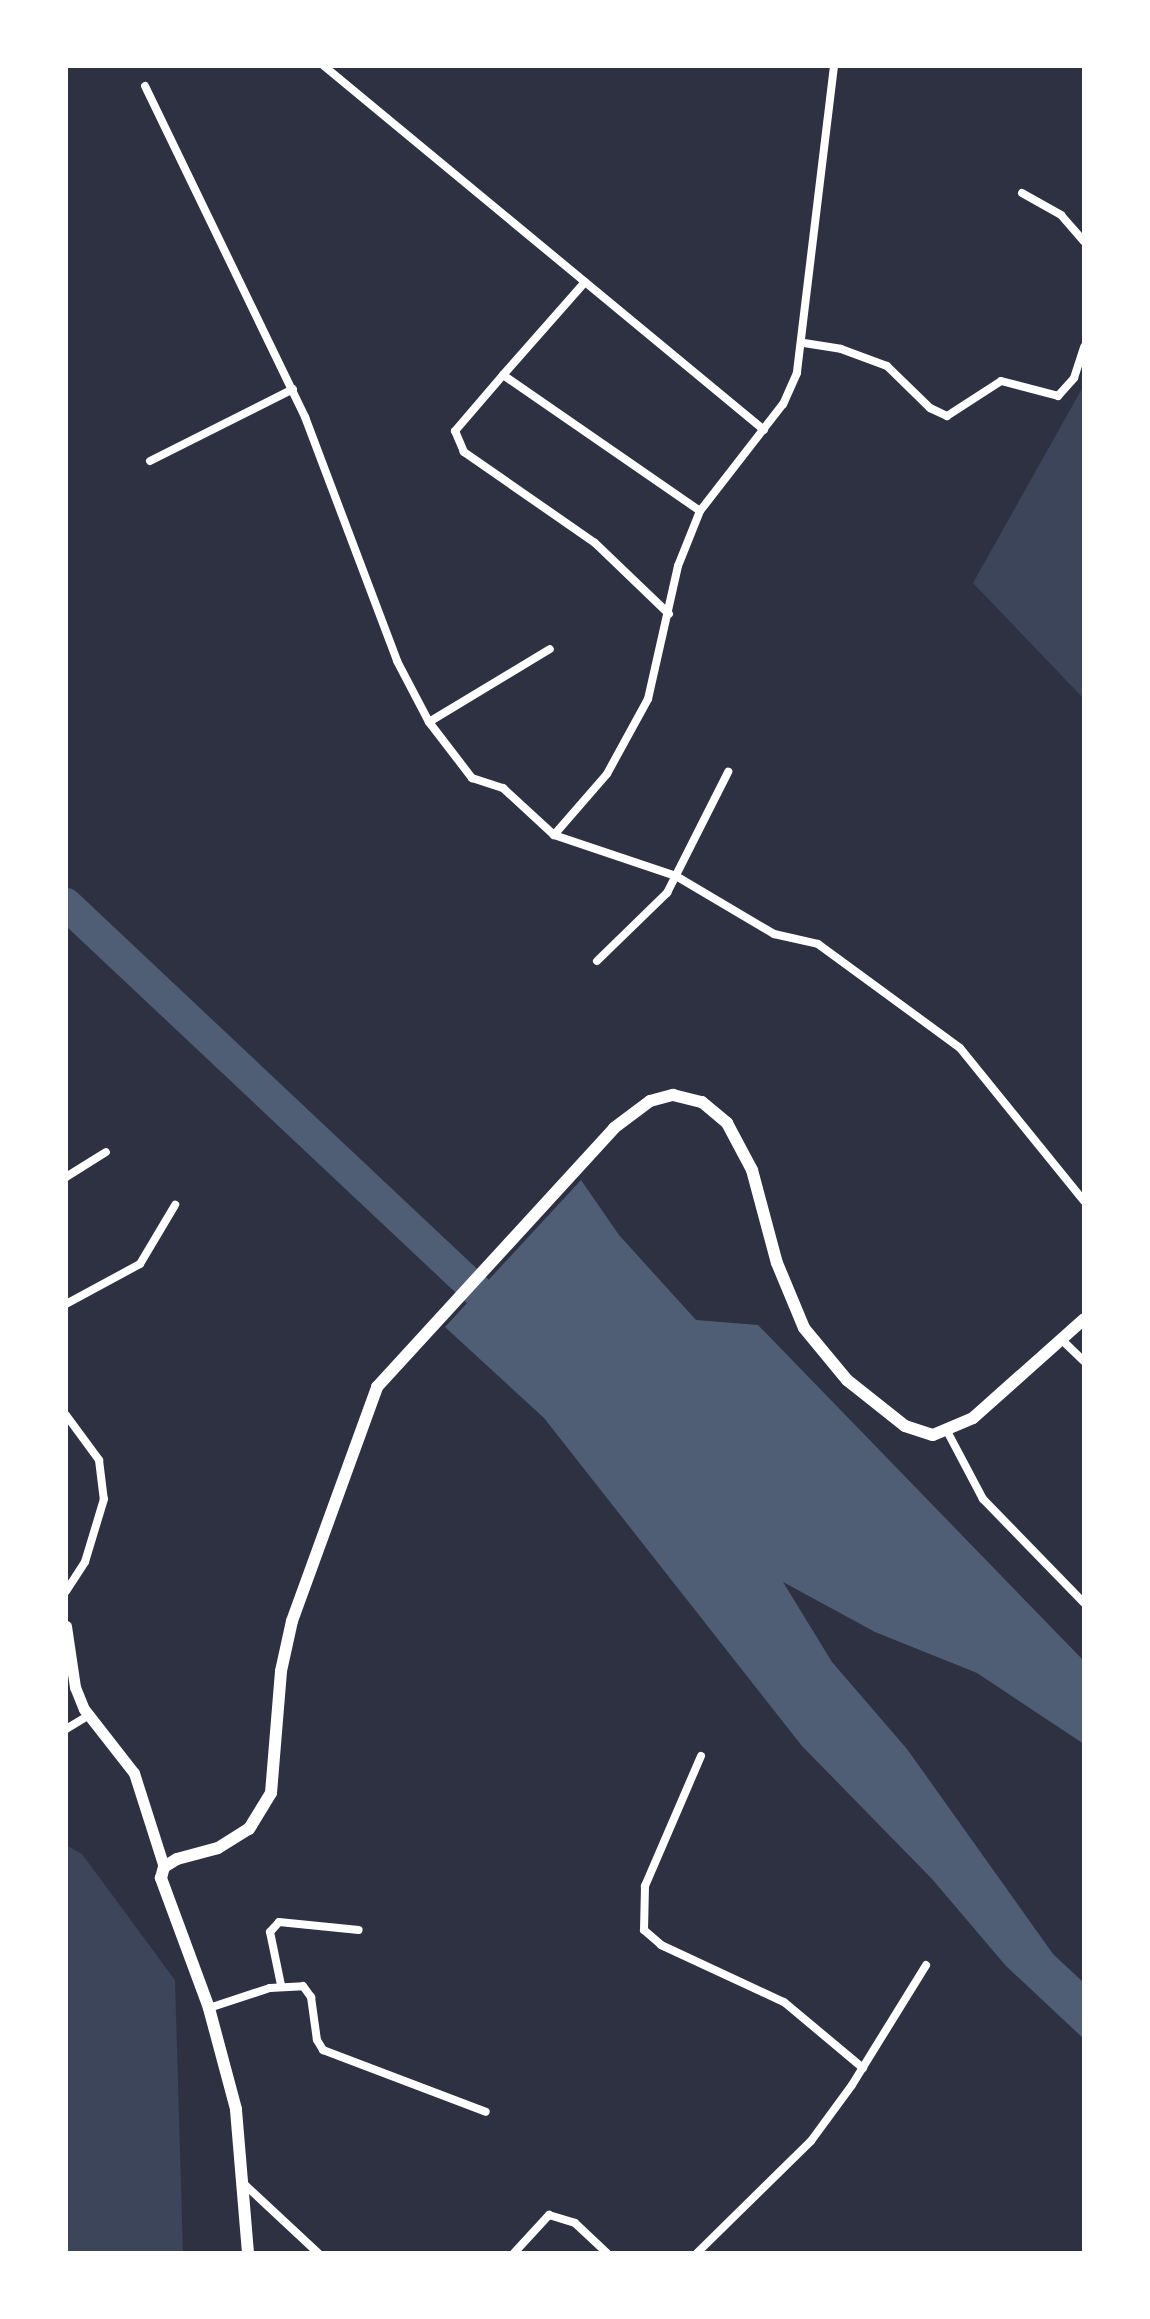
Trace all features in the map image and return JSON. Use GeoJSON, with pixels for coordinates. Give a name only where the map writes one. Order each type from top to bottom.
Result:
{"type":"FeatureCollection","features":[{"type":"Feature","properties":{"kind":"main road"},"geometry":{"type":"LineString","coordinates":[[248,2253],[236,2109],[209,2008],[161,1878],[164,1867],[237,1838],[261,1815],[271,1793],[281,1671],[292,1621],[377,1387],[614,1128],[662,1096],[690,1098],[713,1109],[734,1133],[752,1170],[786,1290],[827,1360],[905,1426],[933,1435],[947,1431],[989,1406],[1084,1319]]}},
{"type":"Feature","properties":{"kind":"street"},"geometry":{"type":"LineString","coordinates":[[324,66],[764,430]]}},
{"type":"Feature","properties":{"kind":"street"},"geometry":{"type":"LineString","coordinates":[[554,835],[607,774],[637,721],[656,673],[678,566],[700,511],[783,404],[804,343],[834,66]]}},
{"type":"Feature","properties":{"kind":"street"},"geometry":{"type":"LineString","coordinates":[[145,86],[293,389],[397,661],[429,722],[472,778],[503,788],[554,835],[676,876],[765,930],[818,944],[948,1038],[1084,1201]]}},
{"type":"Feature","properties":{"kind":"street"},"geometry":{"type":"LineString","coordinates":[[1022,193],[1061,215],[1084,241]]}},
{"type":"Feature","properties":{"kind":"street"},"geometry":{"type":"LineString","coordinates":[[585,282],[459,424],[457,444],[595,543],[669,614]]}},
{"type":"Feature","properties":{"kind":"street"},"geometry":{"type":"LineString","coordinates":[[804,343],[841,349],[887,366],[930,408],[947,416],[1001,381],[1058,396],[1074,378],[1084,347]]}},
{"type":"Feature","properties":{"kind":"street"},"geometry":{"type":"LineString","coordinates":[[503,375],[700,511]]}},
{"type":"Feature","properties":{"kind":"street"},"geometry":{"type":"LineString","coordinates":[[150,461],[293,389]]}},
{"type":"Feature","properties":{"kind":"street"},"geometry":{"type":"LineString","coordinates":[[429,722],[550,649]]}},
{"type":"Feature","properties":{"kind":"street"},"geometry":{"type":"LineString","coordinates":[[597,961],[651,913],[676,876],[728,772]]}},
{"type":"Feature","properties":{"kind":"street"},"geometry":{"type":"LineString","coordinates":[[66,1177],[106,1152]]}},
{"type":"Feature","properties":{"kind":"street"},"geometry":{"type":"LineString","coordinates":[[66,1304],[140,1264],[175,1205]]}},
{"type":"Feature","properties":{"kind":"street"},"geometry":{"type":"LineString","coordinates":[[1063,1341],[1084,1361]]}},
{"type":"Feature","properties":{"kind":"street"},"geometry":{"type":"LineString","coordinates":[[66,1415],[99,1460],[104,1499],[85,1562],[66,1591]]}},
{"type":"Feature","properties":{"kind":"street"},"geometry":{"type":"LineString","coordinates":[[947,1431],[983,1499],[1084,1603]]}},
{"type":"Feature","properties":{"kind":"street"},"geometry":{"type":"LineString","coordinates":[[66,1626],[75,1687],[89,1715],[134,1773],[164,1867]]}},
{"type":"Feature","properties":{"kind":"street"},"geometry":{"type":"LineString","coordinates":[[66,1729],[89,1715]]}},
{"type":"Feature","properties":{"kind":"street"},"geometry":{"type":"LineString","coordinates":[[701,1756],[645,1886],[644,1930],[661,1945],[784,2002],[863,2068]]}},
{"type":"Feature","properties":{"kind":"street"},"geometry":{"type":"LineString","coordinates":[[281,1985],[273,1926],[297,1921],[359,1930]]}},
{"type":"Feature","properties":{"kind":"street"},"geometry":{"type":"LineString","coordinates":[[697,2253],[793,2162],[863,2068],[926,1965]]}},
{"type":"Feature","properties":{"kind":"street"},"geometry":{"type":"LineString","coordinates":[[209,2008],[281,1985],[307,1990],[323,2050],[486,2112]]}},
{"type":"Feature","properties":{"kind":"street"},"geometry":{"type":"LineString","coordinates":[[243,2183],[318,2253]]}},
{"type":"Feature","properties":{"kind":"street"},"geometry":{"type":"LineString","coordinates":[[514,2253],[549,2215],[575,2223],[607,2253]]}},
{"type":"Feature","properties":{"kind":"shaded area"},"geometry":{"type":"Polygon","coordinates":[[[1084,385],[1084,699],[973,583],[1084,385]]]}},
{"type":"Feature","properties":{"kind":"shaded area"},"geometry":{"type":"Polygon","coordinates":[[[581,1180],[619,1235],[696,1320],[758,1325],[1084,1661],[1084,1744],[977,1673],[875,1632],[783,1582],[832,1662],[907,1749],[1053,1954],[1084,1983],[1084,2039],[1006,1966],[932,1879],[802,1746],[544,1418],[445,1327],[581,1180]]]}},
{"type":"Feature","properties":{"kind":"shaded area"},"geometry":{"type":"Polygon","coordinates":[[[66,1845],[82,1854],[175,1980],[183,2253],[66,2253],[66,1845]]]}},
{"type":"Feature","properties":{"kind":"waterway"},"geometry":{"type":"LineString","coordinates":[[66,904],[508,1320]]}}]}
